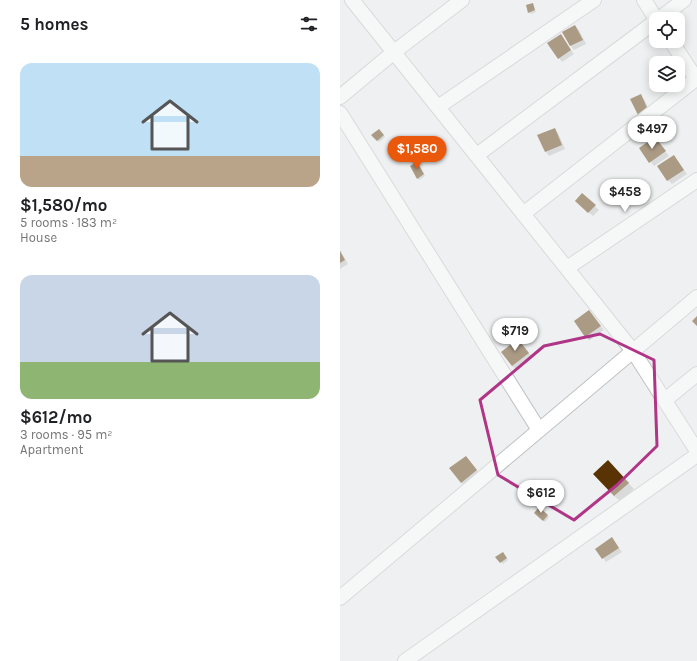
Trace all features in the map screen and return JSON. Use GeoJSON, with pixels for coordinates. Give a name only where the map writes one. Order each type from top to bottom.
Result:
{"type":"FeatureCollection","features":[{"type":"Feature","properties":{"kind":"street"},"geometry":{"type":"LineString","coordinates":[[352,0],[633,351],[697,451]]}},
{"type":"Feature","properties":{"kind":"street"},"geometry":{"type":"LineString","coordinates":[[340,97],[394,52],[462,0]]}},
{"type":"Feature","properties":{"kind":"street"},"geometry":{"type":"LineString","coordinates":[[438,107],[594,0]]}},
{"type":"Feature","properties":{"kind":"street"},"geometry":{"type":"LineString","coordinates":[[644,0],[652,12]]}},
{"type":"Feature","properties":{"kind":"street"},"geometry":{"type":"LineString","coordinates":[[668,12],[684,0]]}},
{"type":"Feature","properties":{"kind":"street"},"geometry":{"type":"LineString","coordinates":[[477,155],[649,26]]}},
{"type":"Feature","properties":{"kind":"street"},"geometry":{"type":"LineString","coordinates":[[523,214],[697,79],[676,48]]}},
{"type":"Feature","properties":{"kind":"street"},"geometry":{"type":"LineString","coordinates":[[340,113],[539,430]]}},
{"type":"Feature","properties":{"kind":"street"},"geometry":{"type":"LineString","coordinates":[[567,268],[697,180]]}},
{"type":"Feature","properties":{"kind":"street"},"geometry":{"type":"LineString","coordinates":[[340,598],[697,297]]}},
{"type":"Feature","properties":{"kind":"street"},"geometry":{"type":"LineString","coordinates":[[664,400],[697,374]]}},
{"type":"Feature","properties":{"kind":"street"},"geometry":{"type":"LineString","coordinates":[[405,661],[697,454]]}},
{"type":"Feature","properties":{"kind":"highlighted area"},"geometry":{"type":"Polygon","coordinates":[[[600,334],[654,360],[657,446],[617,485],[574,520],[498,475],[480,400],[544,346],[600,334]]]}},
{"type":"Feature","properties":{"kind":"building"},"geometry":{"type":"Polygon","coordinates":[[[533,3],[535,10],[528,13],[526,5],[533,3]]]}},
{"type":"Feature","properties":{"kind":"building"},"geometry":{"type":"Polygon","coordinates":[[[575,25],[583,40],[570,46],[562,32],[575,25]]]}},
{"type":"Feature","properties":{"kind":"building"},"geometry":{"type":"Polygon","coordinates":[[[561,34],[571,50],[558,59],[547,43],[561,34]]]}},
{"type":"Feature","properties":{"kind":"building"},"geometry":{"type":"Polygon","coordinates":[[[641,94],[648,110],[638,115],[630,99],[641,94]]]}},
{"type":"Feature","properties":{"kind":"building"},"geometry":{"type":"Polygon","coordinates":[[[555,128],[562,145],[545,152],[537,135],[555,128]]]}},
{"type":"Feature","properties":{"kind":"building"},"geometry":{"type":"Polygon","coordinates":[[[379,129],[384,135],[377,141],[371,135],[379,129]]]}},
{"type":"Feature","properties":{"kind":"building"},"geometry":{"type":"Polygon","coordinates":[[[655,137],[666,151],[649,163],[639,148],[655,137]]]}},
{"type":"Feature","properties":{"kind":"building"},"geometry":{"type":"Polygon","coordinates":[[[674,155],[684,170],[667,181],[657,166],[674,155]]]}},
{"type":"Feature","properties":{"kind":"building"},"geometry":{"type":"Polygon","coordinates":[[[417,162],[424,174],[417,179],[410,166],[417,162]]]}},
{"type":"Feature","properties":{"kind":"building"},"geometry":{"type":"Polygon","coordinates":[[[582,193],[596,205],[588,213],[575,201],[582,193]]]}},
{"type":"Feature","properties":{"kind":"building"},"geometry":{"type":"Polygon","coordinates":[[[340,251],[345,260],[340,263],[340,251]]]}},
{"type":"Feature","properties":{"kind":"building"},"geometry":{"type":"Polygon","coordinates":[[[589,310],[601,326],[585,337],[574,321],[589,310]]]}},
{"type":"Feature","properties":{"kind":"building"},"geometry":{"type":"Polygon","coordinates":[[[697,316],[697,326],[692,321],[697,316]]]}},
{"type":"Feature","properties":{"kind":"building"},"geometry":{"type":"Polygon","coordinates":[[[518,339],[529,353],[512,366],[501,352],[518,339]]]}},
{"type":"Feature","properties":{"kind":"building"},"geometry":{"type":"Polygon","coordinates":[[[466,456],[477,470],[461,483],[449,468],[466,456]]]}},
{"type":"Feature","properties":{"kind":"building"},"geometry":{"type":"Polygon","coordinates":[[[608,460],[629,483],[614,496],[593,474],[608,460]]]}},
{"type":"Feature","properties":{"kind":"building"},"geometry":{"type":"Polygon","coordinates":[[[539,507],[548,515],[543,521],[534,513],[539,507]]]}},
{"type":"Feature","properties":{"kind":"building"},"geometry":{"type":"Polygon","coordinates":[[[612,537],[619,548],[602,559],[595,549],[612,537]]]}},
{"type":"Feature","properties":{"kind":"building"},"geometry":{"type":"Polygon","coordinates":[[[503,552],[507,558],[500,563],[495,557],[503,552]]]}}]}
